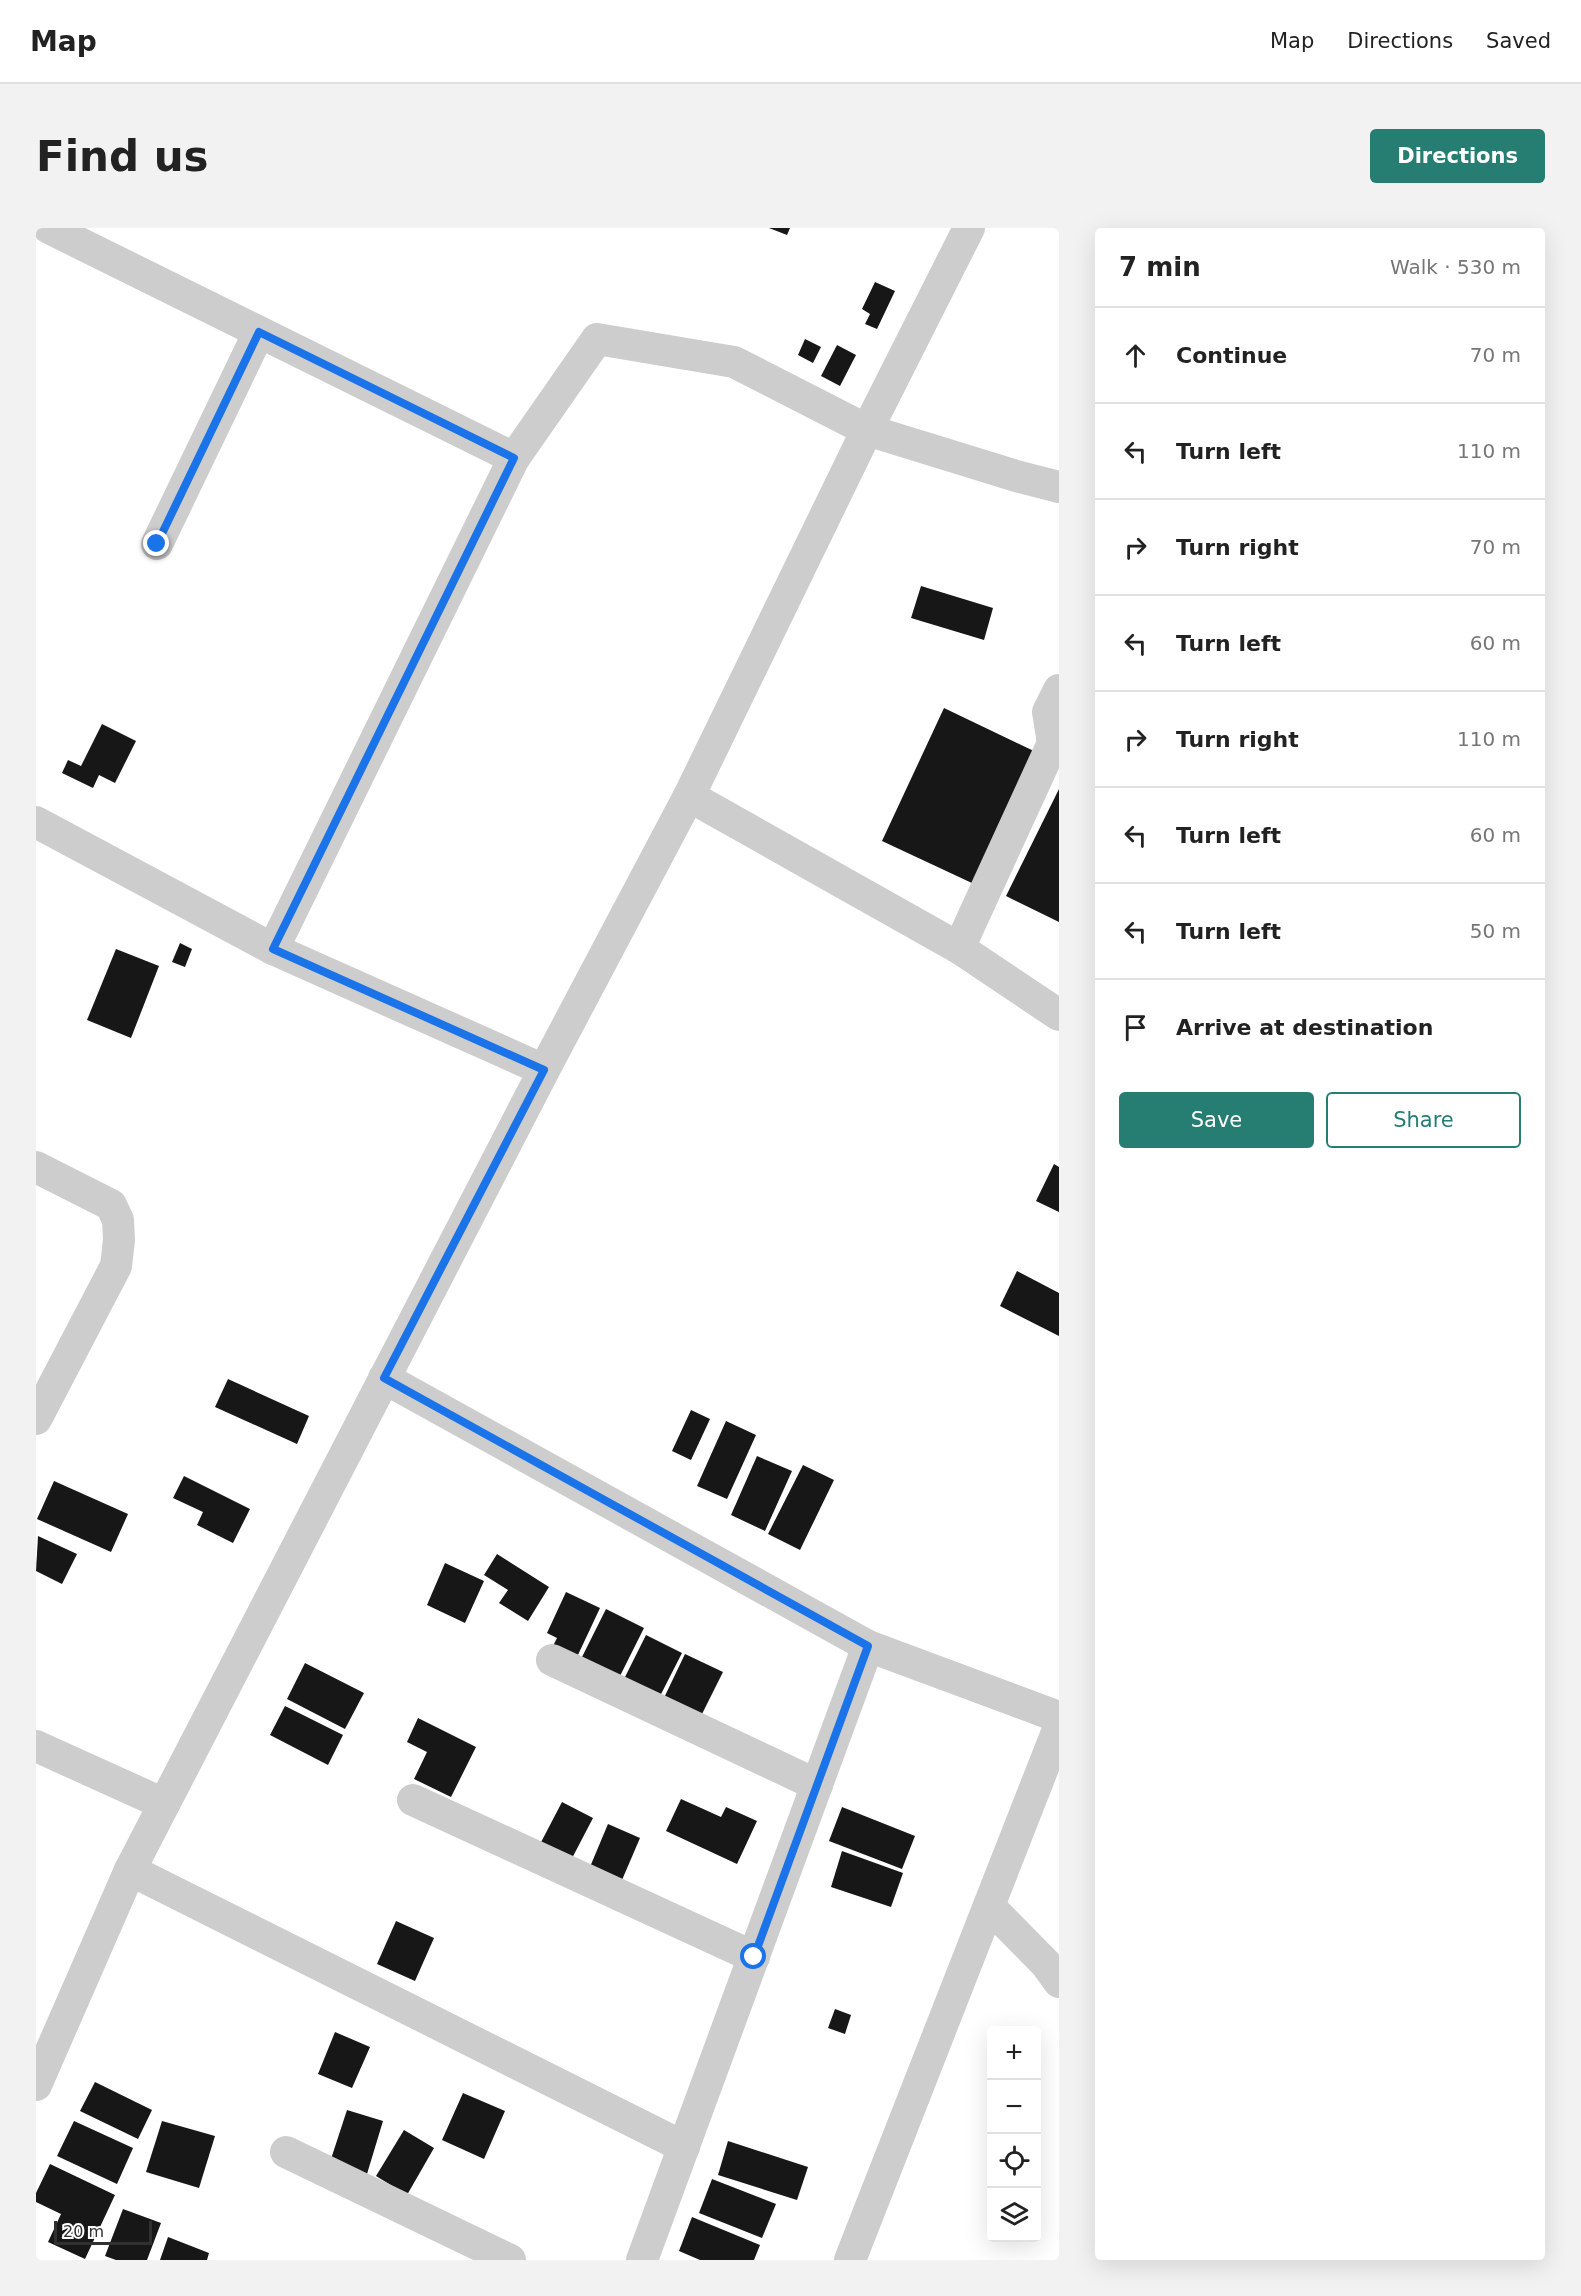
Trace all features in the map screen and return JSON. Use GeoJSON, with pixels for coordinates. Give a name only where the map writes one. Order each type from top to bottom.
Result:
{"type":"FeatureCollection","features":[{"type":"Feature","properties":{"kind":"street"},"geometry":{"type":"LineString","coordinates":[[50,228],[514,458]]}},
{"type":"Feature","properties":{"kind":"street"},"geometry":{"type":"LineString","coordinates":[[36,2085],[130,1870],[544,1070],[689,796],[867,430],[969,228]]}},
{"type":"Feature","properties":{"kind":"street"},"geometry":{"type":"LineString","coordinates":[[157,544],[259,332]]}},
{"type":"Feature","properties":{"kind":"street"},"geometry":{"type":"LineString","coordinates":[[273,949],[514,458],[597,339],[734,362],[867,430],[1059,487]]}},
{"type":"Feature","properties":{"kind":"street"},"geometry":{"type":"LineString","coordinates":[[959,948],[1053,742],[1048,712],[1059,690]]}},
{"type":"Feature","properties":{"kind":"street"},"geometry":{"type":"LineString","coordinates":[[689,796],[959,948],[1059,1015]]}},
{"type":"Feature","properties":{"kind":"street"},"geometry":{"type":"LineString","coordinates":[[38,827],[273,949],[544,1070]]}},
{"type":"Feature","properties":{"kind":"street"},"geometry":{"type":"LineString","coordinates":[[36,1167],[111,1205],[118,1220],[119,1240],[116,1266],[36,1419]]}},
{"type":"Feature","properties":{"kind":"street"},"geometry":{"type":"LineString","coordinates":[[384,1378],[868,1646],[1059,1717]]}},
{"type":"Feature","properties":{"kind":"street"},"geometry":{"type":"LineString","coordinates":[[642,2260],[868,1646]]}},
{"type":"Feature","properties":{"kind":"street"},"geometry":{"type":"LineString","coordinates":[[552,1660],[817,1785]]}},
{"type":"Feature","properties":{"kind":"street"},"geometry":{"type":"LineString","coordinates":[[850,2260],[1059,1727]]}},
{"type":"Feature","properties":{"kind":"street"},"geometry":{"type":"LineString","coordinates":[[36,1746],[164,1804]]}},
{"type":"Feature","properties":{"kind":"street"},"geometry":{"type":"LineString","coordinates":[[414,1800],[754,1957]]}},
{"type":"Feature","properties":{"kind":"street"},"geometry":{"type":"LineString","coordinates":[[130,1870],[684,2147]]}},
{"type":"Feature","properties":{"kind":"street"},"geometry":{"type":"LineString","coordinates":[[989,1906],[1046,1964],[1059,1982]]}},
{"type":"Feature","properties":{"kind":"street"},"geometry":{"type":"LineString","coordinates":[[286,2152],[510,2260]]}},
{"type":"Feature","properties":{"kind":"building"},"geometry":{"type":"Polygon","coordinates":[[[769,228],[790,228],[787,235],[769,228]]]}},
{"type":"Feature","properties":{"kind":"building"},"geometry":{"type":"Polygon","coordinates":[[[875,282],[895,291],[877,329],[865,324],[870,314],[862,309],[875,282]]]}},
{"type":"Feature","properties":{"kind":"building"},"geometry":{"type":"Polygon","coordinates":[[[805,339],[821,347],[813,363],[798,355],[805,339]]]}},
{"type":"Feature","properties":{"kind":"building"},"geometry":{"type":"Polygon","coordinates":[[[837,345],[856,355],[840,386],[821,376],[837,345]]]}},
{"type":"Feature","properties":{"kind":"building"},"geometry":{"type":"Polygon","coordinates":[[[921,586],[993,608],[984,640],[911,618],[921,586]]]}},
{"type":"Feature","properties":{"kind":"building"},"geometry":{"type":"Polygon","coordinates":[[[944,708],[1036,752],[974,884],[882,841],[944,708]]]}},
{"type":"Feature","properties":{"kind":"building"},"geometry":{"type":"Polygon","coordinates":[[[102,724],[136,741],[115,783],[99,775],[93,788],[62,773],[68,760],[81,766],[102,724]]]}},
{"type":"Feature","properties":{"kind":"building"},"geometry":{"type":"Polygon","coordinates":[[[1059,789],[1059,922],[1006,896],[1059,789]]]}},
{"type":"Feature","properties":{"kind":"building"},"geometry":{"type":"Polygon","coordinates":[[[180,943],[192,949],[185,967],[172,962],[180,943]]]}},
{"type":"Feature","properties":{"kind":"building"},"geometry":{"type":"Polygon","coordinates":[[[116,949],[159,966],[131,1038],[87,1020],[116,949]]]}},
{"type":"Feature","properties":{"kind":"building"},"geometry":{"type":"Polygon","coordinates":[[[1054,1164],[1059,1167],[1059,1212],[1036,1201],[1054,1164]]]}},
{"type":"Feature","properties":{"kind":"building"},"geometry":{"type":"Polygon","coordinates":[[[1017,1271],[1059,1293],[1059,1336],[1000,1306],[1017,1271]]]}},
{"type":"Feature","properties":{"kind":"building"},"geometry":{"type":"Polygon","coordinates":[[[228,1379],[309,1416],[297,1444],[215,1407],[228,1379]]]}},
{"type":"Feature","properties":{"kind":"building"},"geometry":{"type":"Polygon","coordinates":[[[691,1410],[710,1419],[691,1460],[672,1451],[691,1410]]]}},
{"type":"Feature","properties":{"kind":"building"},"geometry":{"type":"Polygon","coordinates":[[[726,1421],[756,1435],[727,1499],[697,1486],[726,1421]]]}},
{"type":"Feature","properties":{"kind":"building"},"geometry":{"type":"Polygon","coordinates":[[[757,1456],[792,1471],[765,1531],[731,1515],[757,1456]]]}},
{"type":"Feature","properties":{"kind":"building"},"geometry":{"type":"Polygon","coordinates":[[[803,1465],[834,1480],[800,1550],[768,1534],[803,1465]]]}},
{"type":"Feature","properties":{"kind":"building"},"geometry":{"type":"Polygon","coordinates":[[[184,1476],[250,1509],[233,1543],[197,1525],[203,1512],[173,1498],[184,1476]]]}},
{"type":"Feature","properties":{"kind":"building"},"geometry":{"type":"Polygon","coordinates":[[[54,1481],[128,1514],[111,1552],[37,1519],[54,1481]]]}},
{"type":"Feature","properties":{"kind":"building"},"geometry":{"type":"Polygon","coordinates":[[[38,1536],[77,1554],[62,1584],[36,1571],[38,1536]]]}},
{"type":"Feature","properties":{"kind":"building"},"geometry":{"type":"Polygon","coordinates":[[[497,1554],[549,1587],[528,1621],[499,1603],[508,1590],[484,1575],[497,1554]]]}},
{"type":"Feature","properties":{"kind":"building"},"geometry":{"type":"Polygon","coordinates":[[[445,1563],[484,1581],[465,1623],[427,1605],[445,1563]]]}},
{"type":"Feature","properties":{"kind":"building"},"geometry":{"type":"Polygon","coordinates":[[[566,1592],[600,1608],[577,1657],[553,1646],[557,1638],[547,1633],[566,1592]]]}},
{"type":"Feature","properties":{"kind":"building"},"geometry":{"type":"Polygon","coordinates":[[[606,1609],[644,1628],[620,1676],[582,1657],[606,1609]]]}},
{"type":"Feature","properties":{"kind":"building"},"geometry":{"type":"Polygon","coordinates":[[[646,1635],[682,1653],[658,1700],[622,1683],[646,1635]]]}},
{"type":"Feature","properties":{"kind":"building"},"geometry":{"type":"Polygon","coordinates":[[[685,1654],[723,1672],[699,1720],[662,1702],[685,1654]]]}},
{"type":"Feature","properties":{"kind":"building"},"geometry":{"type":"Polygon","coordinates":[[[305,1663],[364,1693],[345,1729],[287,1699],[305,1663]]]}},
{"type":"Feature","properties":{"kind":"building"},"geometry":{"type":"Polygon","coordinates":[[[285,1706],[343,1735],[328,1765],[270,1735],[285,1706]]]}},
{"type":"Feature","properties":{"kind":"building"},"geometry":{"type":"Polygon","coordinates":[[[418,1718],[476,1747],[451,1797],[414,1779],[427,1752],[407,1742],[418,1718]]]}},
{"type":"Feature","properties":{"kind":"building"},"geometry":{"type":"Polygon","coordinates":[[[681,1799],[721,1817],[726,1807],[757,1821],[737,1864],[666,1831],[681,1799]]]}},
{"type":"Feature","properties":{"kind":"building"},"geometry":{"type":"Polygon","coordinates":[[[562,1802],[593,1818],[569,1864],[538,1848],[562,1802]]]}},
{"type":"Feature","properties":{"kind":"building"},"geometry":{"type":"Polygon","coordinates":[[[842,1807],[915,1836],[902,1869],[829,1841],[842,1807]]]}},
{"type":"Feature","properties":{"kind":"building"},"geometry":{"type":"Polygon","coordinates":[[[608,1824],[640,1838],[619,1887],[587,1874],[608,1824]]]}},
{"type":"Feature","properties":{"kind":"building"},"geometry":{"type":"Polygon","coordinates":[[[842,1851],[903,1873],[891,1907],[831,1887],[842,1851]]]}},
{"type":"Feature","properties":{"kind":"building"},"geometry":{"type":"Polygon","coordinates":[[[396,1921],[434,1938],[415,1981],[377,1964],[396,1921]]]}},
{"type":"Feature","properties":{"kind":"building"},"geometry":{"type":"Polygon","coordinates":[[[835,2009],[851,2015],[845,2034],[828,2028],[835,2009]]]}},
{"type":"Feature","properties":{"kind":"building"},"geometry":{"type":"Polygon","coordinates":[[[335,2032],[370,2047],[352,2088],[318,2074],[335,2032]]]}},
{"type":"Feature","properties":{"kind":"building"},"geometry":{"type":"Polygon","coordinates":[[[95,2082],[152,2110],[138,2139],[80,2111],[95,2082]]]}},
{"type":"Feature","properties":{"kind":"building"},"geometry":{"type":"Polygon","coordinates":[[[463,2093],[505,2111],[484,2159],[442,2140],[463,2093]]]}},
{"type":"Feature","properties":{"kind":"building"},"geometry":{"type":"Polygon","coordinates":[[[347,2110],[383,2121],[367,2174],[330,2162],[347,2110]]]}},
{"type":"Feature","properties":{"kind":"building"},"geometry":{"type":"Polygon","coordinates":[[[74,2121],[133,2148],[117,2184],[57,2156],[74,2121]]]}},
{"type":"Feature","properties":{"kind":"building"},"geometry":{"type":"Polygon","coordinates":[[[162,2121],[215,2136],[199,2188],[146,2172],[162,2121]]]}},
{"type":"Feature","properties":{"kind":"building"},"geometry":{"type":"Polygon","coordinates":[[[404,2130],[434,2148],[407,2195],[376,2176],[404,2130]]]}},
{"type":"Feature","properties":{"kind":"building"},"geometry":{"type":"Polygon","coordinates":[[[728,2141],[808,2167],[797,2200],[718,2175],[728,2141]]]}},
{"type":"Feature","properties":{"kind":"building"},"geometry":{"type":"Polygon","coordinates":[[[50,2164],[115,2195],[85,2259],[48,2242],[61,2214],[36,2202],[36,2193],[50,2164]]]}},
{"type":"Feature","properties":{"kind":"building"},"geometry":{"type":"Polygon","coordinates":[[[712,2179],[776,2204],[762,2238],[699,2213],[712,2179]]]}},
{"type":"Feature","properties":{"kind":"building"},"geometry":{"type":"Polygon","coordinates":[[[123,2209],[161,2223],[147,2260],[116,2260],[105,2256],[123,2209]]]}},
{"type":"Feature","properties":{"kind":"building"},"geometry":{"type":"Polygon","coordinates":[[[692,2217],[760,2245],[754,2260],[700,2260],[679,2251],[692,2217]]]}},
{"type":"Feature","properties":{"kind":"building"},"geometry":{"type":"Polygon","coordinates":[[[168,2237],[209,2253],[207,2260],[160,2260],[168,2237]]]}},
{"type":"Feature","properties":{"kind":"route"},"geometry":{"type":"LineString","coordinates":[[157,544],[259,332],[514,458],[273,949],[544,1070],[384,1378],[868,1646],[754,1957]]}}]}
